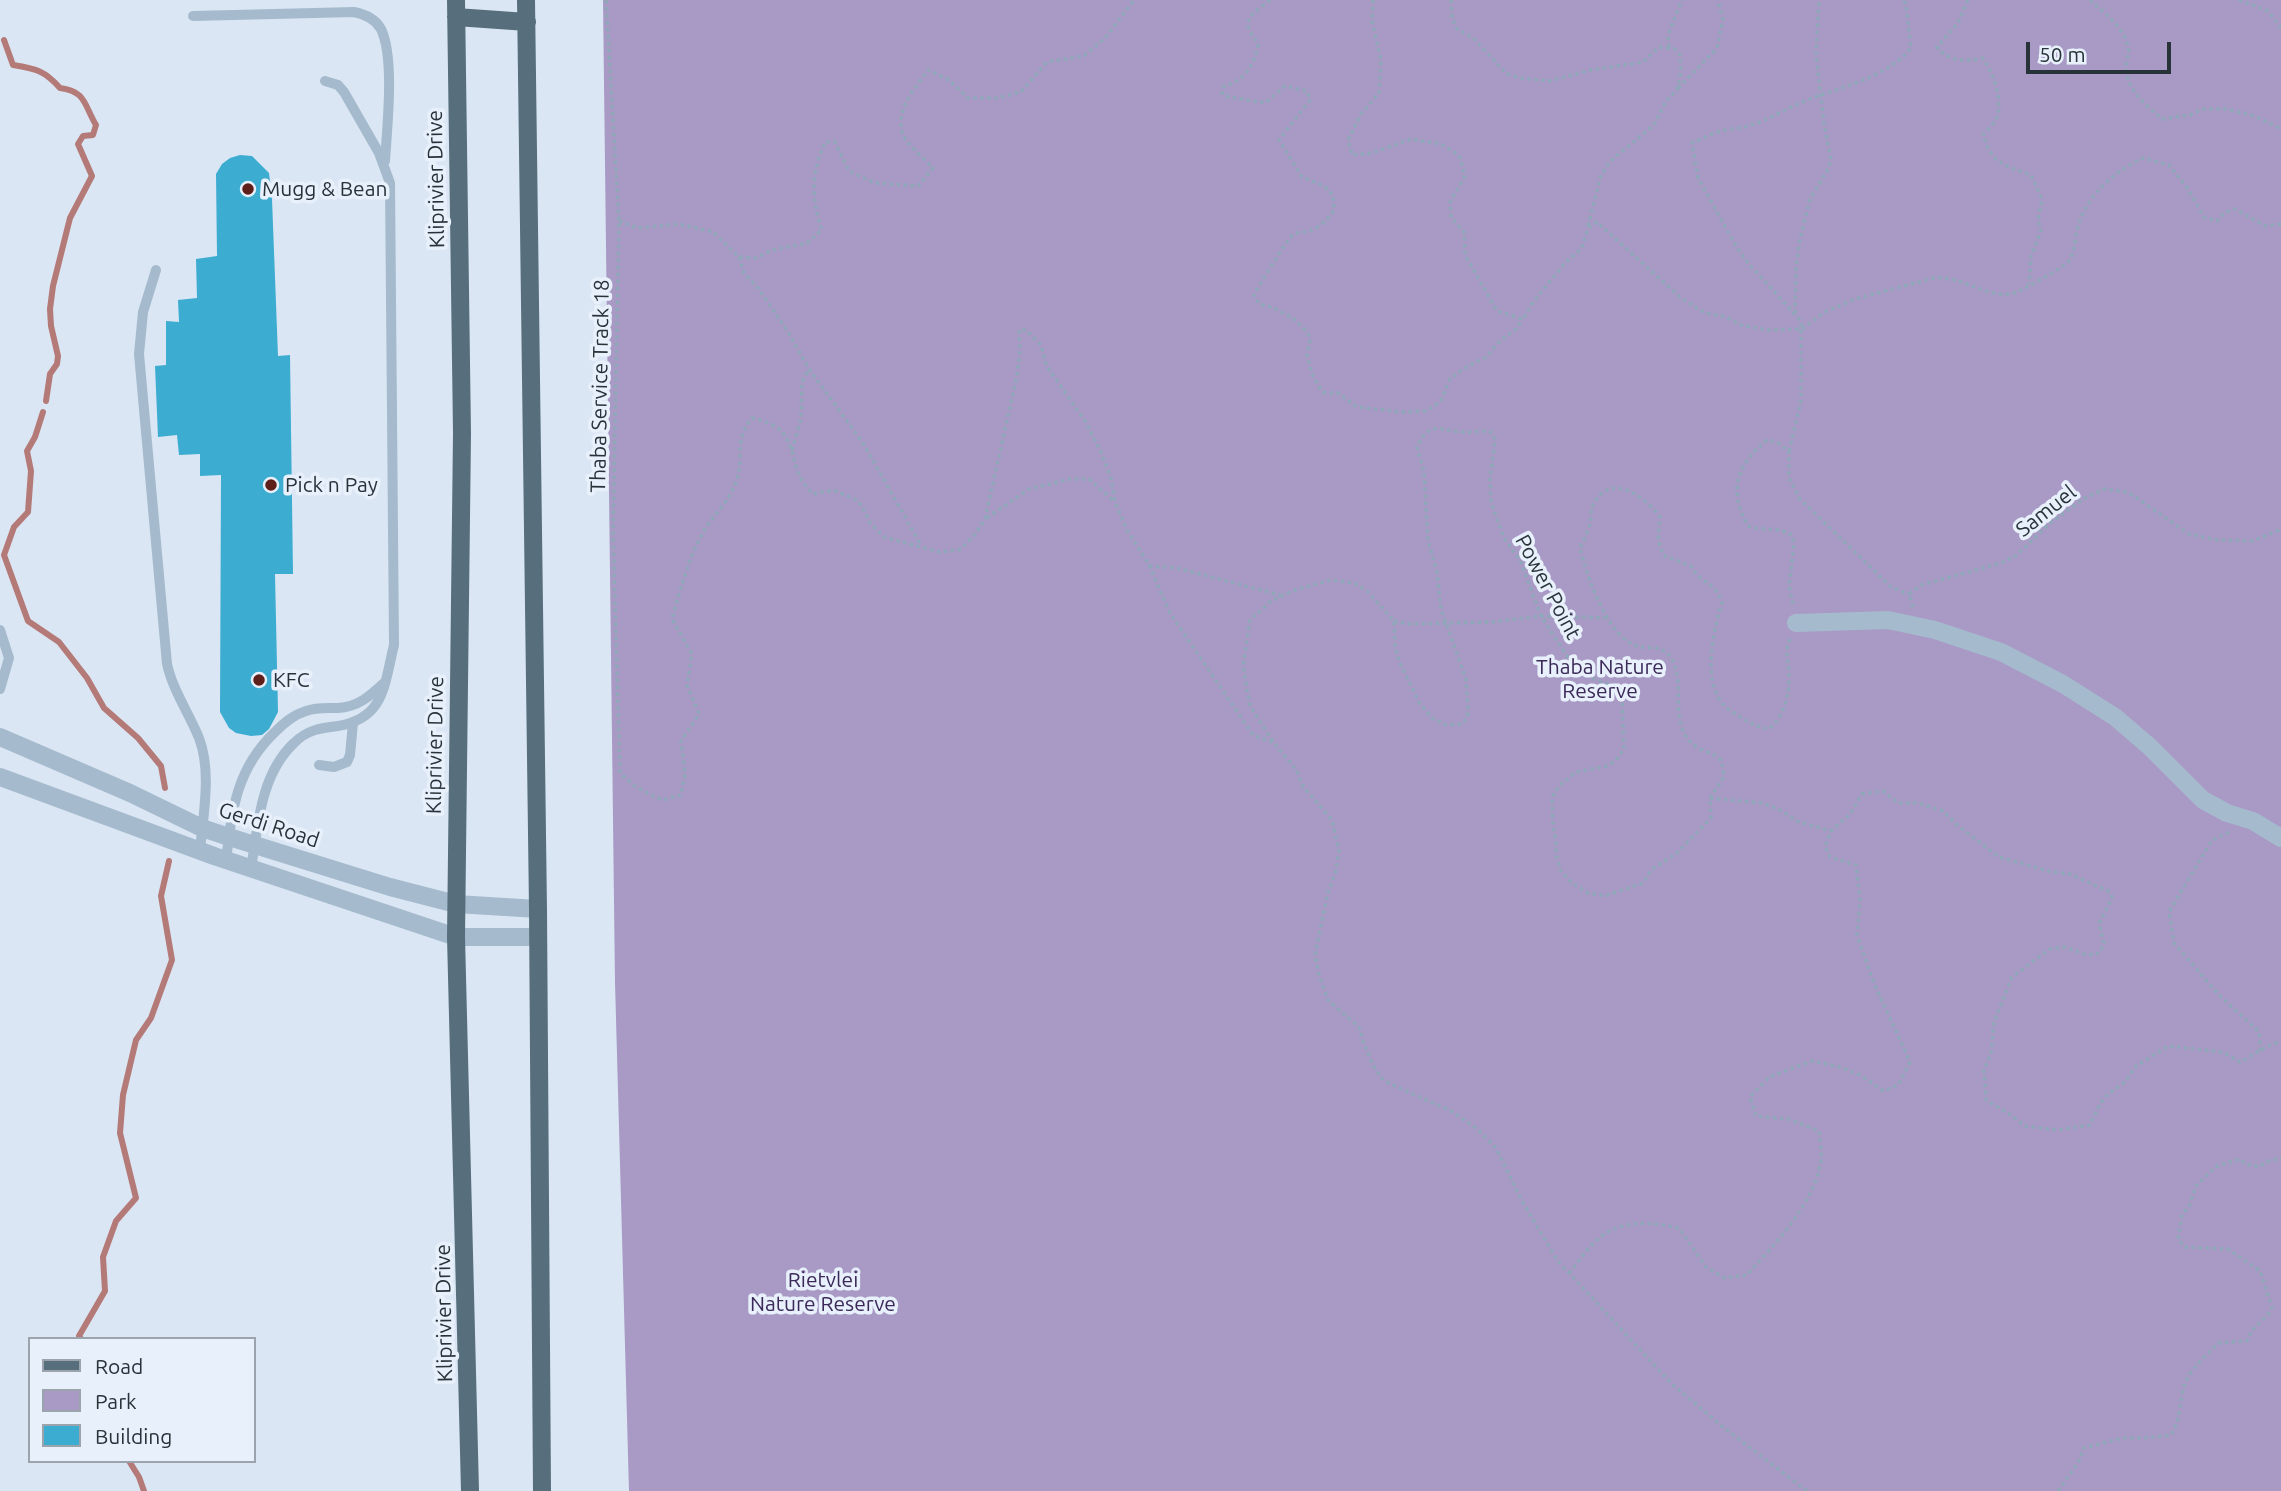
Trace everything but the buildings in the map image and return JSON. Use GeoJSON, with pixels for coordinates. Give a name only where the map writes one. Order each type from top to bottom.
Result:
{"type":"FeatureCollection","features":[{"type":"Feature","properties":{"kind":"main road"},"geometry":{"type":"LineString","coordinates":[[526,0],[538,909],[542,1491]]}},
{"type":"Feature","properties":{"kind":"main road"},"geometry":{"type":"LineString","coordinates":[[456,9],[527,22]]}},
{"type":"Feature","properties":{"kind":"main road","name":"Kliprivier Drive"},"geometry":{"type":"LineString","coordinates":[[456,9],[462,433],[456,937],[470,1491]]}},
{"type":"Feature","properties":{"kind":"street"},"geometry":{"type":"LineString","coordinates":[[1796,623],[1888,620],[1935,630],[2001,652],[2063,684],[2115,717],[2150,747],[2203,800],[2227,813],[2253,821],[2281,838]]}},
{"type":"Feature","properties":{"kind":"street","name":"Gerdi Road"},"geometry":{"type":"LineString","coordinates":[[0,737],[130,793],[202,828],[229,837],[390,887],[456,904],[538,909]]}},
{"type":"Feature","properties":{"kind":"street"},"geometry":{"type":"LineString","coordinates":[[0,777],[251,869],[456,937],[537,937]]}},
{"type":"Feature","properties":{"kind":"lane"},"geometry":{"type":"LineString","coordinates":[[194,16],[354,12],[368,15],[380,27],[388,68],[385,165],[392,198],[394,645],[378,702],[372,712],[353,723],[310,730],[294,743],[278,762],[268,779],[251,869]]}},
{"type":"Feature","properties":{"kind":"lane"},"geometry":{"type":"LineString","coordinates":[[325,81],[341,88],[385,165]]}},
{"type":"Feature","properties":{"kind":"lane"},"geometry":{"type":"LineString","coordinates":[[156,270],[143,312],[139,354],[167,664],[176,694],[200,739],[205,761],[200,851]]}},
{"type":"Feature","properties":{"kind":"lane"},"geometry":{"type":"LineString","coordinates":[[0,630],[9,658],[0,688]]}},
{"type":"Feature","properties":{"kind":"lane"},"geometry":{"type":"LineString","coordinates":[[226,860],[241,779],[251,759],[268,739],[287,720],[307,710],[359,704],[384,682]]}},
{"type":"Feature","properties":{"kind":"lane"},"geometry":{"type":"LineString","coordinates":[[319,765],[334,767],[347,762],[353,723]]}},
{"type":"Feature","properties":{"kind":"path","name":"Thaba Service Track 18"},"geometry":{"type":"LineString","coordinates":[[606,0],[619,221],[613,532],[620,773],[636,787],[662,800],[681,795],[685,774],[681,741],[699,714],[687,685],[692,654],[673,619],[684,579],[700,538],[730,494],[738,477],[738,453],[743,428],[752,418],[771,422],[786,434],[792,450]]}},
{"type":"Feature","properties":{"kind":"path"},"geometry":{"type":"LineString","coordinates":[[739,257],[756,258],[772,250],[807,243],[822,230],[814,208],[814,174],[825,142],[835,142],[849,171],[875,183],[918,186],[933,168],[903,135],[901,114],[910,94],[928,70],[949,80],[968,98],[997,98],[1021,92],[1047,62],[1084,56],[1105,38],[1134,0]]}},
{"type":"Feature","properties":{"kind":"path"},"geometry":{"type":"LineString","coordinates":[[1270,0],[1251,15],[1248,21],[1258,46],[1249,69],[1238,82],[1224,86],[1222,92],[1229,98],[1265,103],[1285,86],[1307,91],[1310,100],[1279,140],[1301,177],[1324,186],[1333,195],[1335,210],[1310,231],[1297,233],[1288,239],[1254,295],[1259,304],[1293,318],[1308,333],[1310,342],[1307,355],[1312,374],[1321,390],[1325,393],[1338,393],[1357,407],[1401,412],[1426,411],[1441,400],[1450,379],[1486,357],[1500,341],[1516,329],[1533,302],[1565,263],[1582,248],[1601,175],[1607,166],[1654,125],[1666,101],[1717,48],[1723,20],[1718,0]]}},
{"type":"Feature","properties":{"kind":"path"},"geometry":{"type":"LineString","coordinates":[[1373,0],[1372,22],[1381,60],[1378,93],[1361,114],[1348,140],[1352,155],[1372,153],[1412,139],[1441,144],[1459,155],[1465,176],[1450,202],[1451,217],[1464,232],[1465,255],[1497,311],[1523,318]]}},
{"type":"Feature","properties":{"kind":"path"},"geometry":{"type":"LineString","coordinates":[[1451,0],[1453,24],[1472,37],[1507,74],[1520,78],[1550,80],[1643,62],[1659,47],[1669,47],[1680,55],[1680,82],[1677,90]]}},
{"type":"Feature","properties":{"kind":"path"},"geometry":{"type":"LineString","coordinates":[[1669,47],[1668,36],[1682,0]]}},
{"type":"Feature","properties":{"kind":"path"},"geometry":{"type":"LineString","coordinates":[[1795,313],[1800,239],[1810,199],[1831,159],[1816,54],[1819,0]]}},
{"type":"Feature","properties":{"kind":"path"},"geometry":{"type":"LineString","coordinates":[[1903,0],[1910,27],[1911,48],[1902,59],[1884,71],[1845,88],[1820,95],[1747,126],[1717,132],[1692,143],[1698,178],[1736,246],[1801,321],[1801,401],[1789,451],[1789,478],[1800,499],[1891,587],[1909,594],[1913,607],[1935,630]]}},
{"type":"Feature","properties":{"kind":"path"},"geometry":{"type":"LineString","coordinates":[[1968,0],[1958,23],[1937,47],[1946,57],[1968,61],[1982,58],[1991,68],[1997,92],[1998,117],[1983,135],[1988,151],[1998,163],[2031,175],[2042,199],[2038,220],[2040,231],[2031,256],[2029,284]]}},
{"type":"Feature","properties":{"kind":"path"},"geometry":{"type":"LineString","coordinates":[[2090,0],[2122,31],[2129,48],[2127,82],[2136,96],[2162,119],[2190,115],[2203,109],[2225,108],[2255,116],[2281,130]]}},
{"type":"Feature","properties":{"kind":"path"},"geometry":{"type":"LineString","coordinates":[[2239,0],[2268,11],[2281,28]]}},
{"type":"Feature","properties":{"kind":"path"},"geometry":{"type":"LineString","coordinates":[[1591,212],[1597,222],[1681,298],[1705,313],[1726,317],[1741,325],[1768,330],[1802,329],[1823,313],[1855,299],[1934,278],[1962,281],[1996,295],[2017,292],[2066,264],[2074,251],[2081,217],[2096,196],[2112,176],[2143,158],[2169,165],[2186,186],[2204,216],[2217,221],[2224,213],[2235,209],[2265,226],[2281,224]]}},
{"type":"Feature","properties":{"kind":"path"},"geometry":{"type":"LineString","coordinates":[[619,221],[638,228],[679,224],[713,232],[739,257],[744,273],[758,288],[809,369],[863,443],[921,545]]}},
{"type":"Feature","properties":{"kind":"path"},"geometry":{"type":"LineString","coordinates":[[1588,228],[1597,222]]}},
{"type":"Feature","properties":{"kind":"path"},"geometry":{"type":"LineString","coordinates":[[809,369],[802,382],[801,419],[792,450],[805,487],[813,494],[833,490],[857,500],[870,523],[884,537],[939,552],[959,550],[973,537],[985,519],[1017,376],[1019,330],[1026,330],[1041,345],[1046,365],[1085,421],[1100,450],[1111,478],[1115,502],[1127,530],[1149,566],[1170,613],[1243,723],[1253,735],[1274,743]]}},
{"type":"Feature","properties":{"kind":"path","name":"Power Point"},"geometry":{"type":"LineString","coordinates":[[1394,621],[1395,646],[1399,660],[1419,702],[1432,719],[1446,725],[1461,724],[1467,718],[1468,710],[1466,679],[1441,609],[1437,572],[1428,541],[1427,492],[1417,447],[1427,431],[1435,428],[1467,433],[1483,430],[1491,432],[1494,439],[1491,502],[1504,538],[1520,561],[1541,616],[1569,659],[1592,678],[1614,687],[1622,699],[1623,749],[1616,760],[1607,766],[1576,772],[1560,785],[1552,797],[1556,855],[1561,871],[1572,883],[1588,893],[1605,896],[1643,883],[1652,869],[1694,838],[1711,818],[1710,798],[1724,777],[1721,760],[1716,755],[1695,749],[1686,737],[1680,722],[1678,680],[1668,654],[1661,649],[1634,645],[1608,618],[1585,570],[1580,548],[1590,523],[1591,510],[1598,496],[1604,491],[1622,489],[1633,491],[1660,517],[1658,539],[1663,555],[1691,566],[1695,575],[1714,586],[1722,601],[1711,646],[1713,681],[1720,702],[1756,727],[1769,729],[1779,720],[1786,702],[1790,675],[1785,652],[1796,623],[1789,586],[1794,544],[1792,536],[1777,529],[1758,530],[1748,526],[1736,500],[1739,475],[1751,454],[1767,440],[1777,442],[1789,451]]}},
{"type":"Feature","properties":{"kind":"path"},"geometry":{"type":"LineString","coordinates":[[985,519],[1029,489],[1070,479],[1089,479],[1115,502]]}},
{"type":"Feature","properties":{"kind":"path","name":"Samuel"},"geometry":{"type":"LineString","coordinates":[[1909,594],[1922,585],[2001,563],[2017,555],[2058,517],[2085,498],[2104,489],[2128,492],[2189,534],[2218,540],[2253,541],[2281,529]]}},
{"type":"Feature","properties":{"kind":"path"},"geometry":{"type":"LineString","coordinates":[[1149,566],[1177,568],[1282,595]]}},
{"type":"Feature","properties":{"kind":"path"},"geometry":{"type":"LineString","coordinates":[[1608,618],[1541,616],[1492,622],[1394,621],[1367,592],[1354,583],[1331,580],[1282,595],[1258,611],[1250,620],[1243,666],[1250,706],[1274,743],[1297,771],[1302,785],[1332,820],[1339,851],[1315,955],[1328,1000],[1359,1027],[1373,1065],[1384,1080],[1451,1111],[1476,1128],[1496,1147],[1522,1201],[1557,1260],[1672,1384],[1807,1491]]}},
{"type":"Feature","properties":{"kind":"path"},"geometry":{"type":"LineString","coordinates":[[1569,1273],[1599,1238],[1624,1225],[1654,1222],[1679,1228],[1706,1267],[1725,1278],[1747,1275],[1800,1210],[1812,1188],[1821,1159],[1819,1131],[1788,1119],[1756,1116],[1750,1097],[1769,1077],[1812,1060],[1862,1076],[1883,1091],[1898,1085],[1910,1062],[1873,981],[1857,935],[1860,899],[1856,865],[1830,857],[1825,846],[1831,831],[1850,814],[1862,794],[1883,791],[1898,803],[1918,803],[1944,811],[1956,824],[1999,857],[2052,872],[2070,874],[2110,892],[2112,898],[2099,924],[2104,943],[2100,952],[2095,955],[2066,947],[2050,948],[2012,977],[1994,1022],[1991,1053],[1984,1070],[1986,1100],[2025,1126],[2057,1130],[2090,1125],[2107,1095],[2125,1082],[2136,1066],[2168,1046],[2223,1052],[2241,1062],[2281,1042]]}},
{"type":"Feature","properties":{"kind":"path"},"geometry":{"type":"LineString","coordinates":[[1710,798],[1763,803],[1799,822],[1831,831]]}},
{"type":"Feature","properties":{"kind":"path"},"geometry":{"type":"LineString","coordinates":[[2253,821],[2212,840],[2169,912],[2174,943],[2219,995],[2259,1032],[2261,1052]]}},
{"type":"Feature","properties":{"kind":"path"},"geometry":{"type":"LineString","coordinates":[[2058,1491],[2079,1461],[2084,1448],[2122,1438],[2171,1435],[2178,1424],[2184,1388],[2189,1376],[2218,1343],[2247,1341],[2252,1330],[2269,1315],[2272,1301],[2260,1270],[2228,1250],[2185,1247],[2178,1238],[2182,1215],[2189,1206],[2196,1186],[2215,1167],[2239,1159],[2258,1167],[2281,1158]]}},
{"type":"Feature","properties":{"kind":"green space","name":"Thaba Nature Reserve"},"geometry":{"type":"Polygon","coordinates":[[[603,0],[2281,0],[2281,1491],[629,1491],[615,982],[603,0]]]}},
{"type":"Feature","properties":{"kind":"waterway"},"geometry":{"type":"LineString","coordinates":[[4,40],[13,65],[39,71],[60,88],[75,92],[83,100],[96,125],[93,135],[83,136],[78,144],[92,176],[70,218],[53,286],[51,326],[58,356],[57,364],[50,374],[46,401]]}},
{"type":"Feature","properties":{"kind":"waterway"},"geometry":{"type":"LineString","coordinates":[[43,412],[27,451],[31,471],[28,512],[14,527],[4,555],[28,621],[59,642],[87,678],[104,708],[138,738],[161,766],[165,788]]}},
{"type":"Feature","properties":{"kind":"waterway"},"geometry":{"type":"LineString","coordinates":[[80,1337],[105,1291],[103,1257],[116,1221],[136,1198],[120,1133],[123,1095],[136,1040],[151,1018],[172,960],[161,896],[169,861]]}},
{"type":"Feature","properties":{"kind":"waterway"},"geometry":{"type":"LineString","coordinates":[[130,1463],[144,1491]]}},
{"type":"Feature","properties":{"kind":"place","name":"Mugg & Bean"},"geometry":{"type":"Point","coordinates":[248,189]}},
{"type":"Feature","properties":{"kind":"place","name":"Pick n Pay"},"geometry":{"type":"Point","coordinates":[271,485]}},
{"type":"Feature","properties":{"kind":"place","name":"KFC"},"geometry":{"type":"Point","coordinates":[259,680]}},
{"type":"Feature","properties":{"kind":"park label","name":"Rietvlei Nature Reserve"},"geometry":{"type":"Point","coordinates":[823,1292]}}]}
